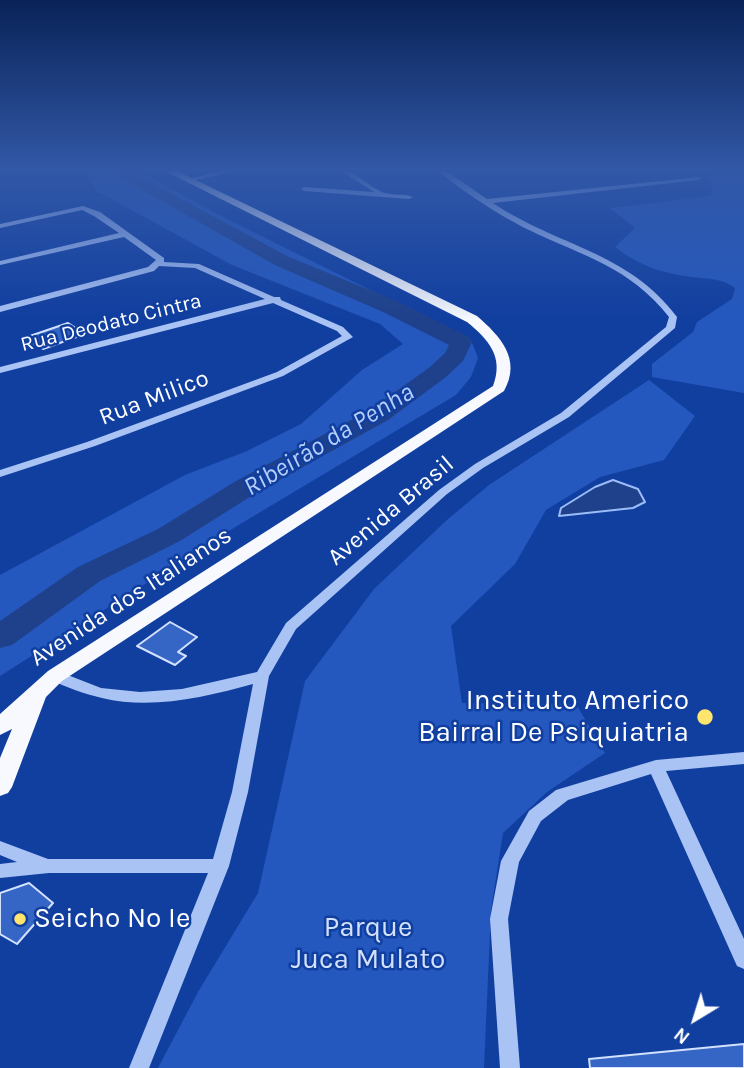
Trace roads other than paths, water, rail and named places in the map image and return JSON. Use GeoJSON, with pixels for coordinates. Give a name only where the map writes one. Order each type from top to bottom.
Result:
{"type":"FeatureCollection","features":[{"type":"Feature","properties":{"kind":"main road","name":"Avenida dos Italianos"},"geometry":{"type":"LineString","coordinates":[[0,727],[55,676],[499,388],[506,374],[506,355],[496,340],[472,319],[271,221]]}},
{"type":"Feature","properties":{"kind":"main road","name":"Avenida dos Italianos"},"geometry":{"type":"LineString","coordinates":[[0,787],[37,691]]}},
{"type":"Feature","properties":{"kind":"street"},"geometry":{"type":"LineString","coordinates":[[0,226],[24,221]]}},
{"type":"Feature","properties":{"kind":"street"},"geometry":{"type":"LineString","coordinates":[[104,221],[161,260],[155,267]]}},
{"type":"Feature","properties":{"kind":"street","name":"Avenida Brasil"},"geometry":{"type":"LineString","coordinates":[[139,1068],[220,866],[240,792],[262,676],[291,626],[443,492],[479,466],[565,415],[670,328],[673,317],[660,298],[623,268],[518,221]]}},
{"type":"Feature","properties":{"kind":"street"},"geometry":{"type":"LineString","coordinates":[[0,263],[125,234]]}},
{"type":"Feature","properties":{"kind":"street"},"geometry":{"type":"LineString","coordinates":[[0,309],[155,267],[196,266],[276,299]]}},
{"type":"Feature","properties":{"kind":"street","name":"Rua Deodato Cintra"},"geometry":{"type":"LineString","coordinates":[[0,370],[276,299]]}},
{"type":"Feature","properties":{"kind":"street","name":"Rua Milico"},"geometry":{"type":"LineString","coordinates":[[0,474],[91,444],[280,373],[345,341],[346,332],[276,299]]}},
{"type":"Feature","properties":{"kind":"street"},"geometry":{"type":"LineString","coordinates":[[55,676],[103,694],[138,697],[215,689],[262,676]]}},
{"type":"Feature","properties":{"kind":"street"},"geometry":{"type":"LineString","coordinates":[[510,1068],[499,919],[510,861],[535,816],[562,796],[656,766],[744,758]]}},
{"type":"Feature","properties":{"kind":"street"},"geometry":{"type":"LineString","coordinates":[[656,766],[744,960]]}},
{"type":"Feature","properties":{"kind":"street"},"geometry":{"type":"LineString","coordinates":[[0,848],[49,866]]}},
{"type":"Feature","properties":{"kind":"street"},"geometry":{"type":"LineString","coordinates":[[0,870],[49,866],[220,866]]}},
{"type":"Feature","properties":{"kind":"waterway","name":"Ribeirão da Penha"},"geometry":{"type":"LineString","coordinates":[[0,637],[89,574],[169,535],[246,487],[379,415],[438,372],[455,356],[461,342],[391,307],[282,261],[208,221]]}},
{"type":"Feature","properties":{"kind":"place","name":"Instituto Americo Bairral De Psiquiatria"},"geometry":{"type":"Point","coordinates":[705,717]}},
{"type":"Feature","properties":{"kind":"place","name":"Seicho No Ie"},"geometry":{"type":"Point","coordinates":[20,919]}},
{"type":"Feature","properties":{"kind":"park label","name":"Parque Juca Mulato"},"geometry":{"type":"Point","coordinates":[368,944]}}]}
